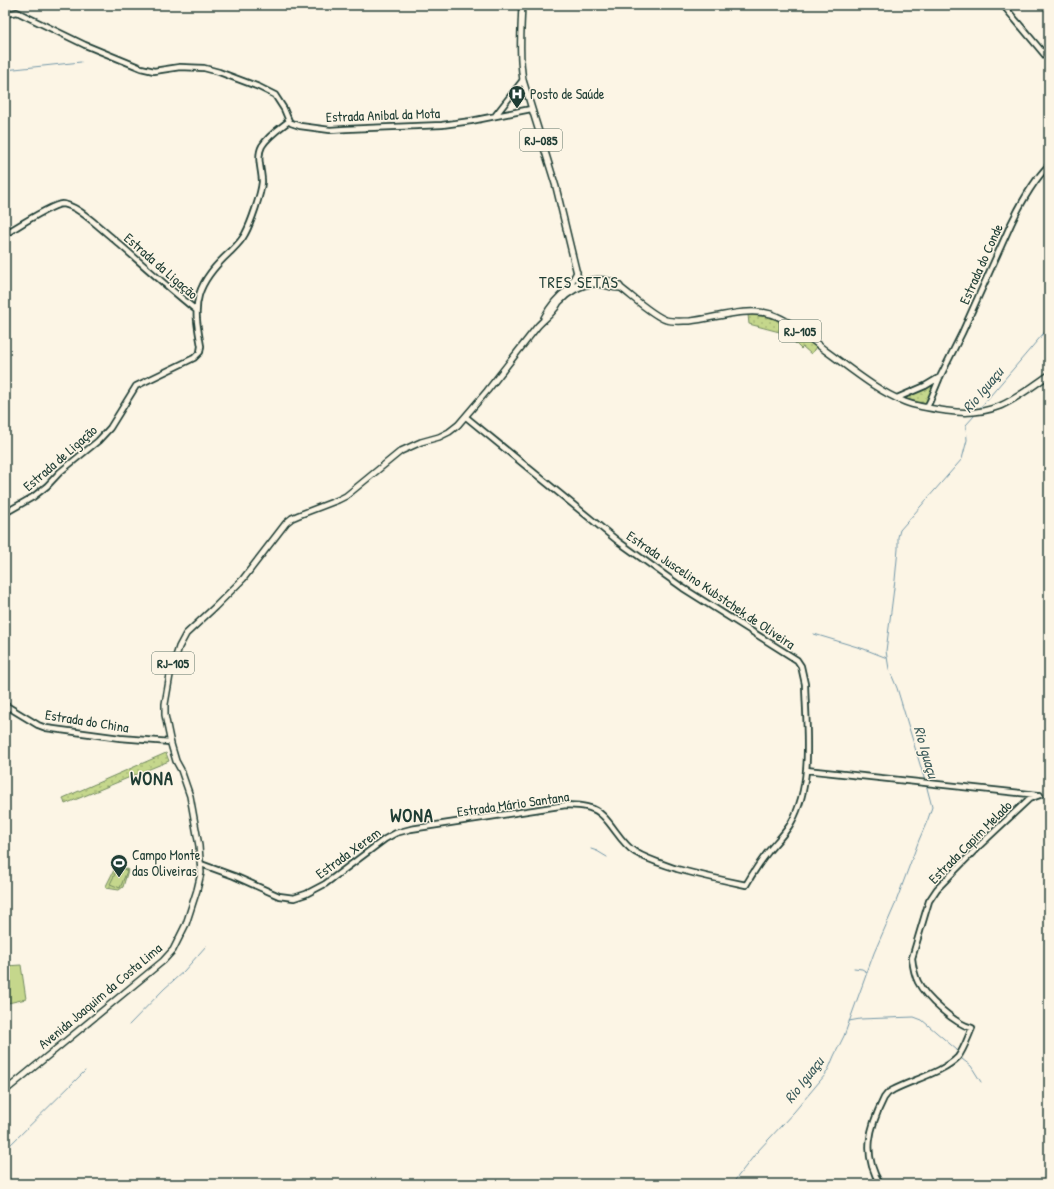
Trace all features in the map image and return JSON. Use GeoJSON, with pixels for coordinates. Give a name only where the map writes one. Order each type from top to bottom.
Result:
{"type":"FeatureCollection","features":[{"type":"Feature","properties":{"kind":"main road","name":"RJ-085"},"geometry":{"type":"LineString","coordinates":[[522,5],[520,65],[523,80],[556,187],[579,282]]}},
{"type":"Feature","properties":{"kind":"main road"},"geometry":{"type":"LineString","coordinates":[[571,289],[577,272],[590,282]]}},
{"type":"Feature","properties":{"kind":"main road"},"geometry":{"type":"LineString","coordinates":[[571,289],[579,282],[590,282]]}},
{"type":"Feature","properties":{"kind":"main road","name":"Avenida Joaquim da Costa Lima"},"geometry":{"type":"LineString","coordinates":[[5,1091],[169,956],[186,924],[200,879],[201,864],[190,796],[170,742],[165,715],[165,704],[171,671],[186,634],[216,607],[243,579],[286,523],[292,518],[346,496],[401,451],[420,442],[449,432],[458,425],[543,320],[571,289],[590,282],[621,288],[665,320],[702,320],[746,312],[757,312],[772,315],[784,320],[796,328],[884,392],[909,403],[926,408],[951,412],[975,413],[1009,402],[1049,375]]}},
{"type":"Feature","properties":{"kind":"street"},"geometry":{"type":"LineString","coordinates":[[1003,5],[1049,60]]}},
{"type":"Feature","properties":{"kind":"street"},"geometry":{"type":"LineString","coordinates":[[5,14],[17,12],[85,45],[141,68],[154,70],[180,67],[198,67],[226,75],[275,94],[289,121]]}},
{"type":"Feature","properties":{"kind":"street"},"geometry":{"type":"LineString","coordinates":[[495,116],[523,80]]}},
{"type":"Feature","properties":{"kind":"street","name":"Estrada Anibal da Mota"},"geometry":{"type":"LineString","coordinates":[[289,121],[300,126],[330,130],[442,125],[531,109]]}},
{"type":"Feature","properties":{"kind":"street","name":"Estrada da Ligação"},"geometry":{"type":"LineString","coordinates":[[196,310],[201,289],[208,276],[239,243],[247,230],[258,198],[261,184],[259,158],[262,147],[270,137],[289,121]]}},
{"type":"Feature","properties":{"kind":"street","name":"Estrada do Conde"},"geometry":{"type":"LineString","coordinates":[[926,408],[962,333],[1018,209],[1049,165]]}},
{"type":"Feature","properties":{"kind":"street","name":"Estrada da Ligação"},"geometry":{"type":"LineString","coordinates":[[5,234],[57,205],[64,204],[70,206],[82,213],[196,310]]}},
{"type":"Feature","properties":{"kind":"street","name":"Estrada de Ligação"},"geometry":{"type":"LineString","coordinates":[[5,513],[33,497],[47,486],[60,472],[98,441],[110,428],[136,386],[183,364],[198,355],[201,350],[201,346],[196,310]]}},
{"type":"Feature","properties":{"kind":"street"},"geometry":{"type":"LineString","coordinates":[[897,398],[925,386],[940,377]]}},
{"type":"Feature","properties":{"kind":"street","name":"Estrada Juscelino Kubstchek de Oliveira"},"geometry":{"type":"LineString","coordinates":[[466,417],[619,542],[683,588],[799,662],[803,672],[805,684],[806,770],[801,796],[791,824],[769,851],[746,884]]}},
{"type":"Feature","properties":{"kind":"street","name":"Estrada do China"},"geometry":{"type":"LineString","coordinates":[[5,704],[38,725],[46,728],[120,738],[170,742]]}},
{"type":"Feature","properties":{"kind":"street"},"geometry":{"type":"LineString","coordinates":[[806,770],[814,771]]}},
{"type":"Feature","properties":{"kind":"street"},"geometry":{"type":"LineString","coordinates":[[805,777],[814,771]]}},
{"type":"Feature","properties":{"kind":"street","name":"Estrada Capim Melado"},"geometry":{"type":"LineString","coordinates":[[814,771],[1040,795],[1029,799],[975,850],[937,888],[929,901],[914,952],[913,967],[919,984],[944,1012],[959,1023],[972,1028],[959,1055],[948,1064],[893,1090],[884,1098],[872,1132],[868,1151],[872,1170],[880,1184]]}},
{"type":"Feature","properties":{"kind":"street","name":"Estrada Mário Santana"},"geometry":{"type":"LineString","coordinates":[[403,830],[561,806],[583,806],[591,808],[601,814],[633,852],[659,863],[685,871],[725,881],[746,884]]}},
{"type":"Feature","properties":{"kind":"street","name":"Estrada Xerem"},"geometry":{"type":"LineString","coordinates":[[201,864],[234,876],[279,896],[290,898],[299,897],[325,884],[385,839],[403,830]]}},
{"type":"Feature","properties":{"kind":"green space"},"geometry":{"type":"Polygon","coordinates":[[[748,315],[770,318],[781,322],[789,329],[787,334],[749,324],[748,315]]]}},
{"type":"Feature","properties":{"kind":"green space"},"geometry":{"type":"Polygon","coordinates":[[[795,333],[816,347],[811,354],[803,347],[801,349],[791,339],[795,333]]]}},
{"type":"Feature","properties":{"kind":"green space"},"geometry":{"type":"Polygon","coordinates":[[[934,384],[935,387],[928,404],[906,399],[907,397],[934,384]]]}},
{"type":"Feature","properties":{"kind":"green space"},"geometry":{"type":"Polygon","coordinates":[[[166,753],[169,761],[65,804],[63,798],[166,753]]]}},
{"type":"Feature","properties":{"kind":"green space"},"geometry":{"type":"Polygon","coordinates":[[[117,864],[128,870],[123,887],[119,890],[106,888],[106,886],[117,864]]]}},
{"type":"Feature","properties":{"kind":"green space","name":"Campo Monte das Oliveiras"},"geometry":{"type":"Polygon","coordinates":[[[119,866],[127,871],[120,888],[110,884],[119,866]]]}},
{"type":"Feature","properties":{"kind":"green space"},"geometry":{"type":"Polygon","coordinates":[[[21,965],[26,999],[8,1003],[5,984],[5,966],[21,965]]]}},
{"type":"Feature","properties":{"kind":"waterway"},"geometry":{"type":"LineString","coordinates":[[5,70],[81,62]]}},
{"type":"Feature","properties":{"kind":"waterway","name":"Rio Iguaçu"},"geometry":{"type":"LineString","coordinates":[[979,409],[1049,327]]}},
{"type":"Feature","properties":{"kind":"waterway","name":"Rio Iguaçu"},"geometry":{"type":"LineString","coordinates":[[925,781],[897,688],[889,669],[886,651],[895,580],[898,537],[900,530],[962,459],[967,440],[966,425],[975,415]]}},
{"type":"Feature","properties":{"kind":"waterway"},"geometry":{"type":"LineString","coordinates":[[814,634],[864,649],[887,658]]}},
{"type":"Feature","properties":{"kind":"waterway","name":"Rio Iguaçu"},"geometry":{"type":"LineString","coordinates":[[732,1184],[757,1152],[794,1112],[825,1075],[829,1068],[844,1036],[874,953],[894,907],[928,819],[932,807],[926,784]]}},
{"type":"Feature","properties":{"kind":"waterway"},"geometry":{"type":"LineString","coordinates":[[591,849],[607,857]]}},
{"type":"Feature","properties":{"kind":"waterway"},"geometry":{"type":"LineString","coordinates":[[129,1025],[184,971],[206,946]]}},
{"type":"Feature","properties":{"kind":"waterway"},"geometry":{"type":"LineString","coordinates":[[854,968],[862,969],[867,972]]}},
{"type":"Feature","properties":{"kind":"waterway"},"geometry":{"type":"LineString","coordinates":[[849,1021],[860,1019],[914,1017],[922,1020],[957,1050],[958,1053]]}},
{"type":"Feature","properties":{"kind":"waterway"},"geometry":{"type":"LineString","coordinates":[[960,1056],[971,1066],[981,1082]]}},
{"type":"Feature","properties":{"kind":"waterway"},"geometry":{"type":"LineString","coordinates":[[5,1150],[85,1071]]}},
{"type":"Feature","properties":{"kind":"place","name":"Posto de Saúde"},"geometry":{"type":"Point","coordinates":[517,109]}},
{"type":"Feature","properties":{"kind":"place","name":"Campo Monte das Oliveiras"},"geometry":{"type":"Point","coordinates":[119,878]}},
{"type":"Feature","properties":{"kind":"district","name":"TRES SETAS"},"geometry":{"type":"Point","coordinates":[579,282]}},
{"type":"Feature","properties":{"kind":"district","name":"WONA"},"geometry":{"type":"Point","coordinates":[152,779]}},
{"type":"Feature","properties":{"kind":"district","name":"WONA"},"geometry":{"type":"Point","coordinates":[412,816]}}]}
